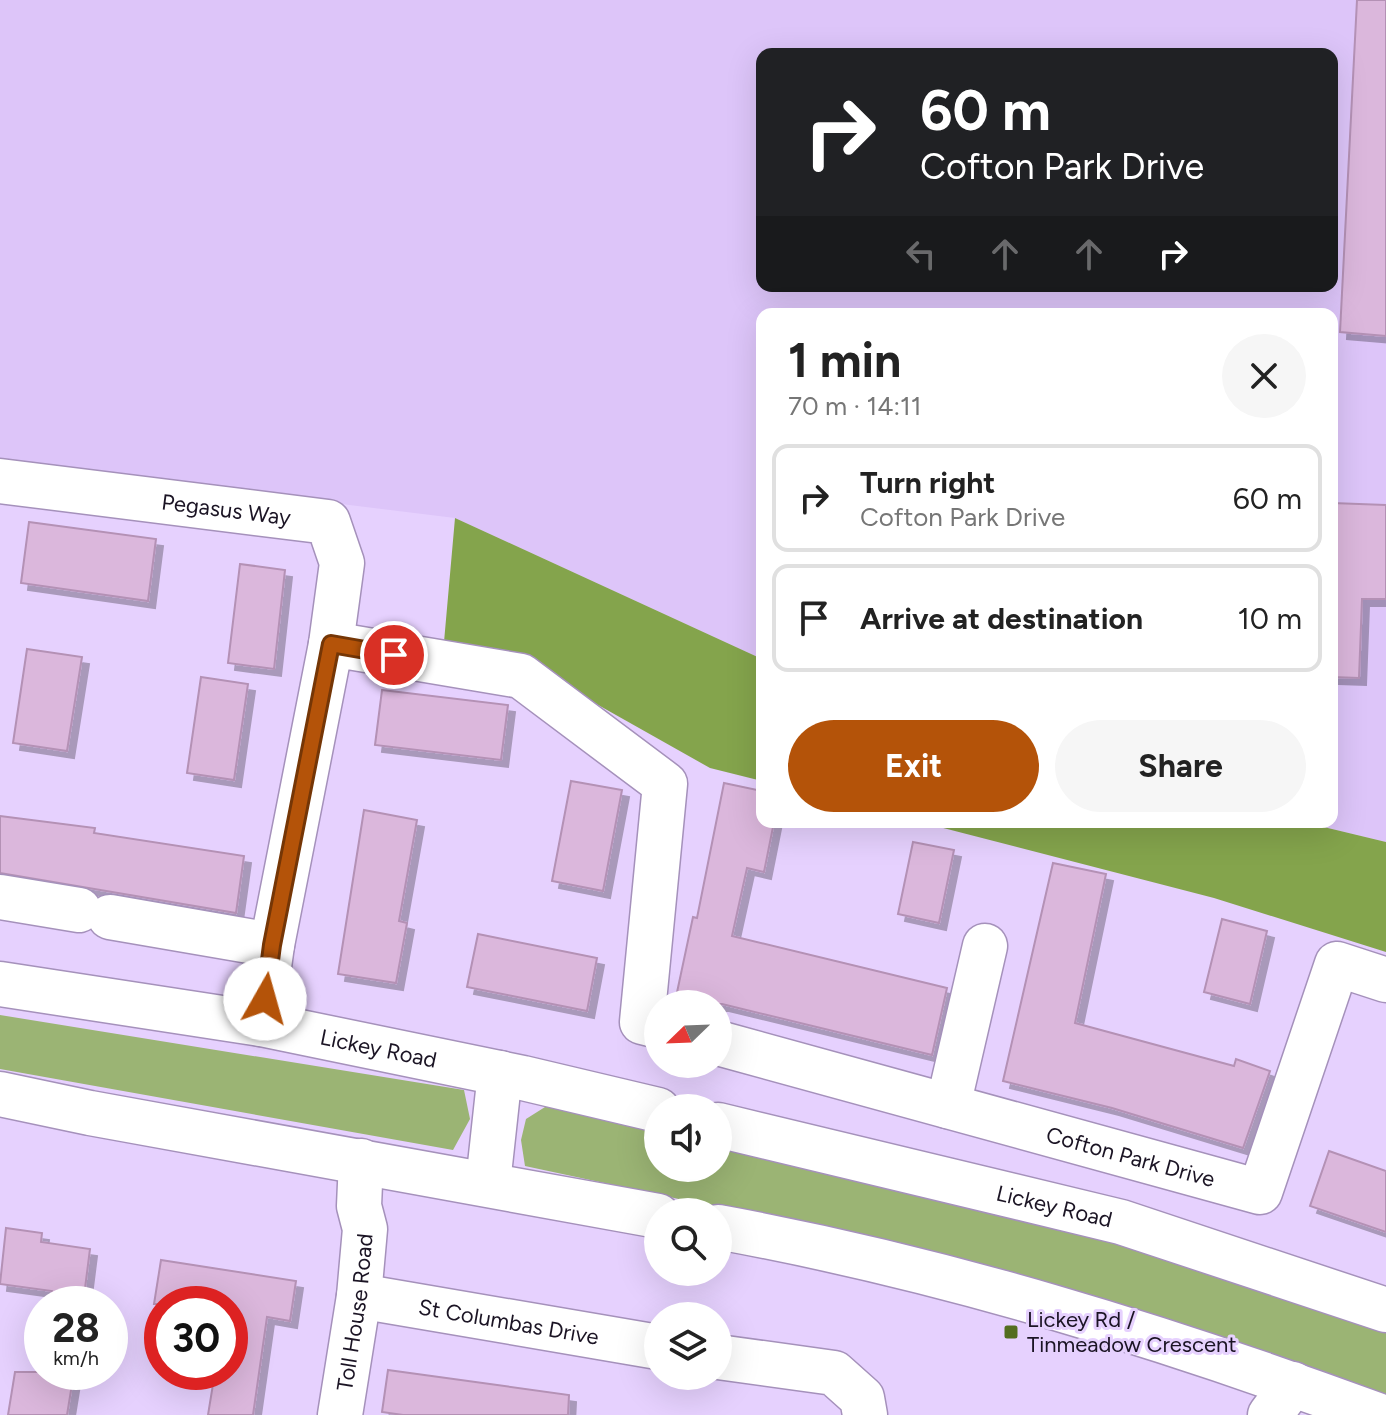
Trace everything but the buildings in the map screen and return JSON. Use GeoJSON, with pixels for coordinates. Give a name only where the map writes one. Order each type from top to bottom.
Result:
{"type":"FeatureCollection","features":[{"type":"Feature","properties":{"kind":"street","name":"Pegasus Way"},"geometry":{"type":"LineString","coordinates":[[0,481],[328,522],[342,563],[331,644]]}},
{"type":"Feature","properties":{"kind":"street"},"geometry":{"type":"LineString","coordinates":[[261,1024],[272,945],[331,644],[521,676],[665,784],[645,990]]}},
{"type":"Feature","properties":{"kind":"street"},"geometry":{"type":"LineString","coordinates":[[0,897],[272,945]]}},
{"type":"Feature","properties":{"kind":"street"},"geometry":{"type":"LineString","coordinates":[[948,1106],[985,946]]}},
{"type":"Feature","properties":{"kind":"street","name":"Cofton Park Drive"},"geometry":{"type":"LineString","coordinates":[[732,1047],[1260,1192],[1337,964],[1386,980]]}},
{"type":"Feature","properties":{"kind":"street","name":"Lickey Road"},"geometry":{"type":"LineString","coordinates":[[0,984],[261,1024],[500,1073],[644,1107]]}},
{"type":"Feature","properties":{"kind":"street"},"geometry":{"type":"LineString","coordinates":[[644,1001],[644,1022]]}},
{"type":"Feature","properties":{"kind":"street"},"geometry":{"type":"LineString","coordinates":[[488,1183],[500,1073]]}},
{"type":"Feature","properties":{"kind":"street"},"geometry":{"type":"LineString","coordinates":[[0,1094],[105,1116],[644,1213]]}},
{"type":"Feature","properties":{"kind":"street","name":"Lickey Road"},"geometry":{"type":"LineString","coordinates":[[732,1128],[1121,1222],[1386,1310]]}},
{"type":"Feature","properties":{"kind":"street","name":"Toll House Road"},"geometry":{"type":"LineString","coordinates":[[340,1415],[359,1296],[365,1229],[359,1206],[361,1161]]}},
{"type":"Feature","properties":{"kind":"street"},"geometry":{"type":"LineString","coordinates":[[732,1230],[822,1246],[1111,1323],[1282,1400],[1377,1415]]}},
{"type":"Feature","properties":{"kind":"street","name":"St Columbas Drive"},"geometry":{"type":"LineString","coordinates":[[359,1296],[644,1345]]}},
{"type":"Feature","properties":{"kind":"street"},"geometry":{"type":"LineString","coordinates":[[732,1359],[834,1373],[862,1398],[865,1415]]}},
{"type":"Feature","properties":{"kind":"shaded area"},"geometry":{"type":"Polygon","coordinates":[[[0,0],[1386,0],[1386,842],[1328,828],[1338,828],[1338,308],[756,308],[756,656],[455,518],[0,462],[0,0]]]}},
{"type":"Feature","properties":{"kind":"green space"},"geometry":{"type":"Polygon","coordinates":[[[455,518],[756,656],[756,780],[710,768],[513,657],[444,642],[455,518]]]}},
{"type":"Feature","properties":{"kind":"green space"},"geometry":{"type":"Polygon","coordinates":[[[943,828],[1328,828],[1386,842],[1386,952],[1214,898],[943,828]]]}},
{"type":"Feature","properties":{"kind":"green space"},"geometry":{"type":"Polygon","coordinates":[[[0,1015],[464,1090],[470,1119],[453,1150],[0,1069],[0,1015]]]}},
{"type":"Feature","properties":{"kind":"green space"},"geometry":{"type":"Polygon","coordinates":[[[553,1102],[644,1124],[644,1182],[732,1182],[732,1145],[1092,1231],[1386,1329],[1386,1397],[1097,1297],[732,1210],[732,1198],[675,1198],[525,1166],[521,1140],[526,1119],[553,1102]]]}},
{"type":"Feature","properties":{"kind":"place","name":"Lickey Rd / Tinmeadow Crescent"},"geometry":{"type":"Point","coordinates":[1011,1332]}},
{"type":"Feature","properties":{"kind":"route"},"geometry":{"type":"LineString","coordinates":[[265,999],[272,945],[331,644],[394,655]]}}]}
